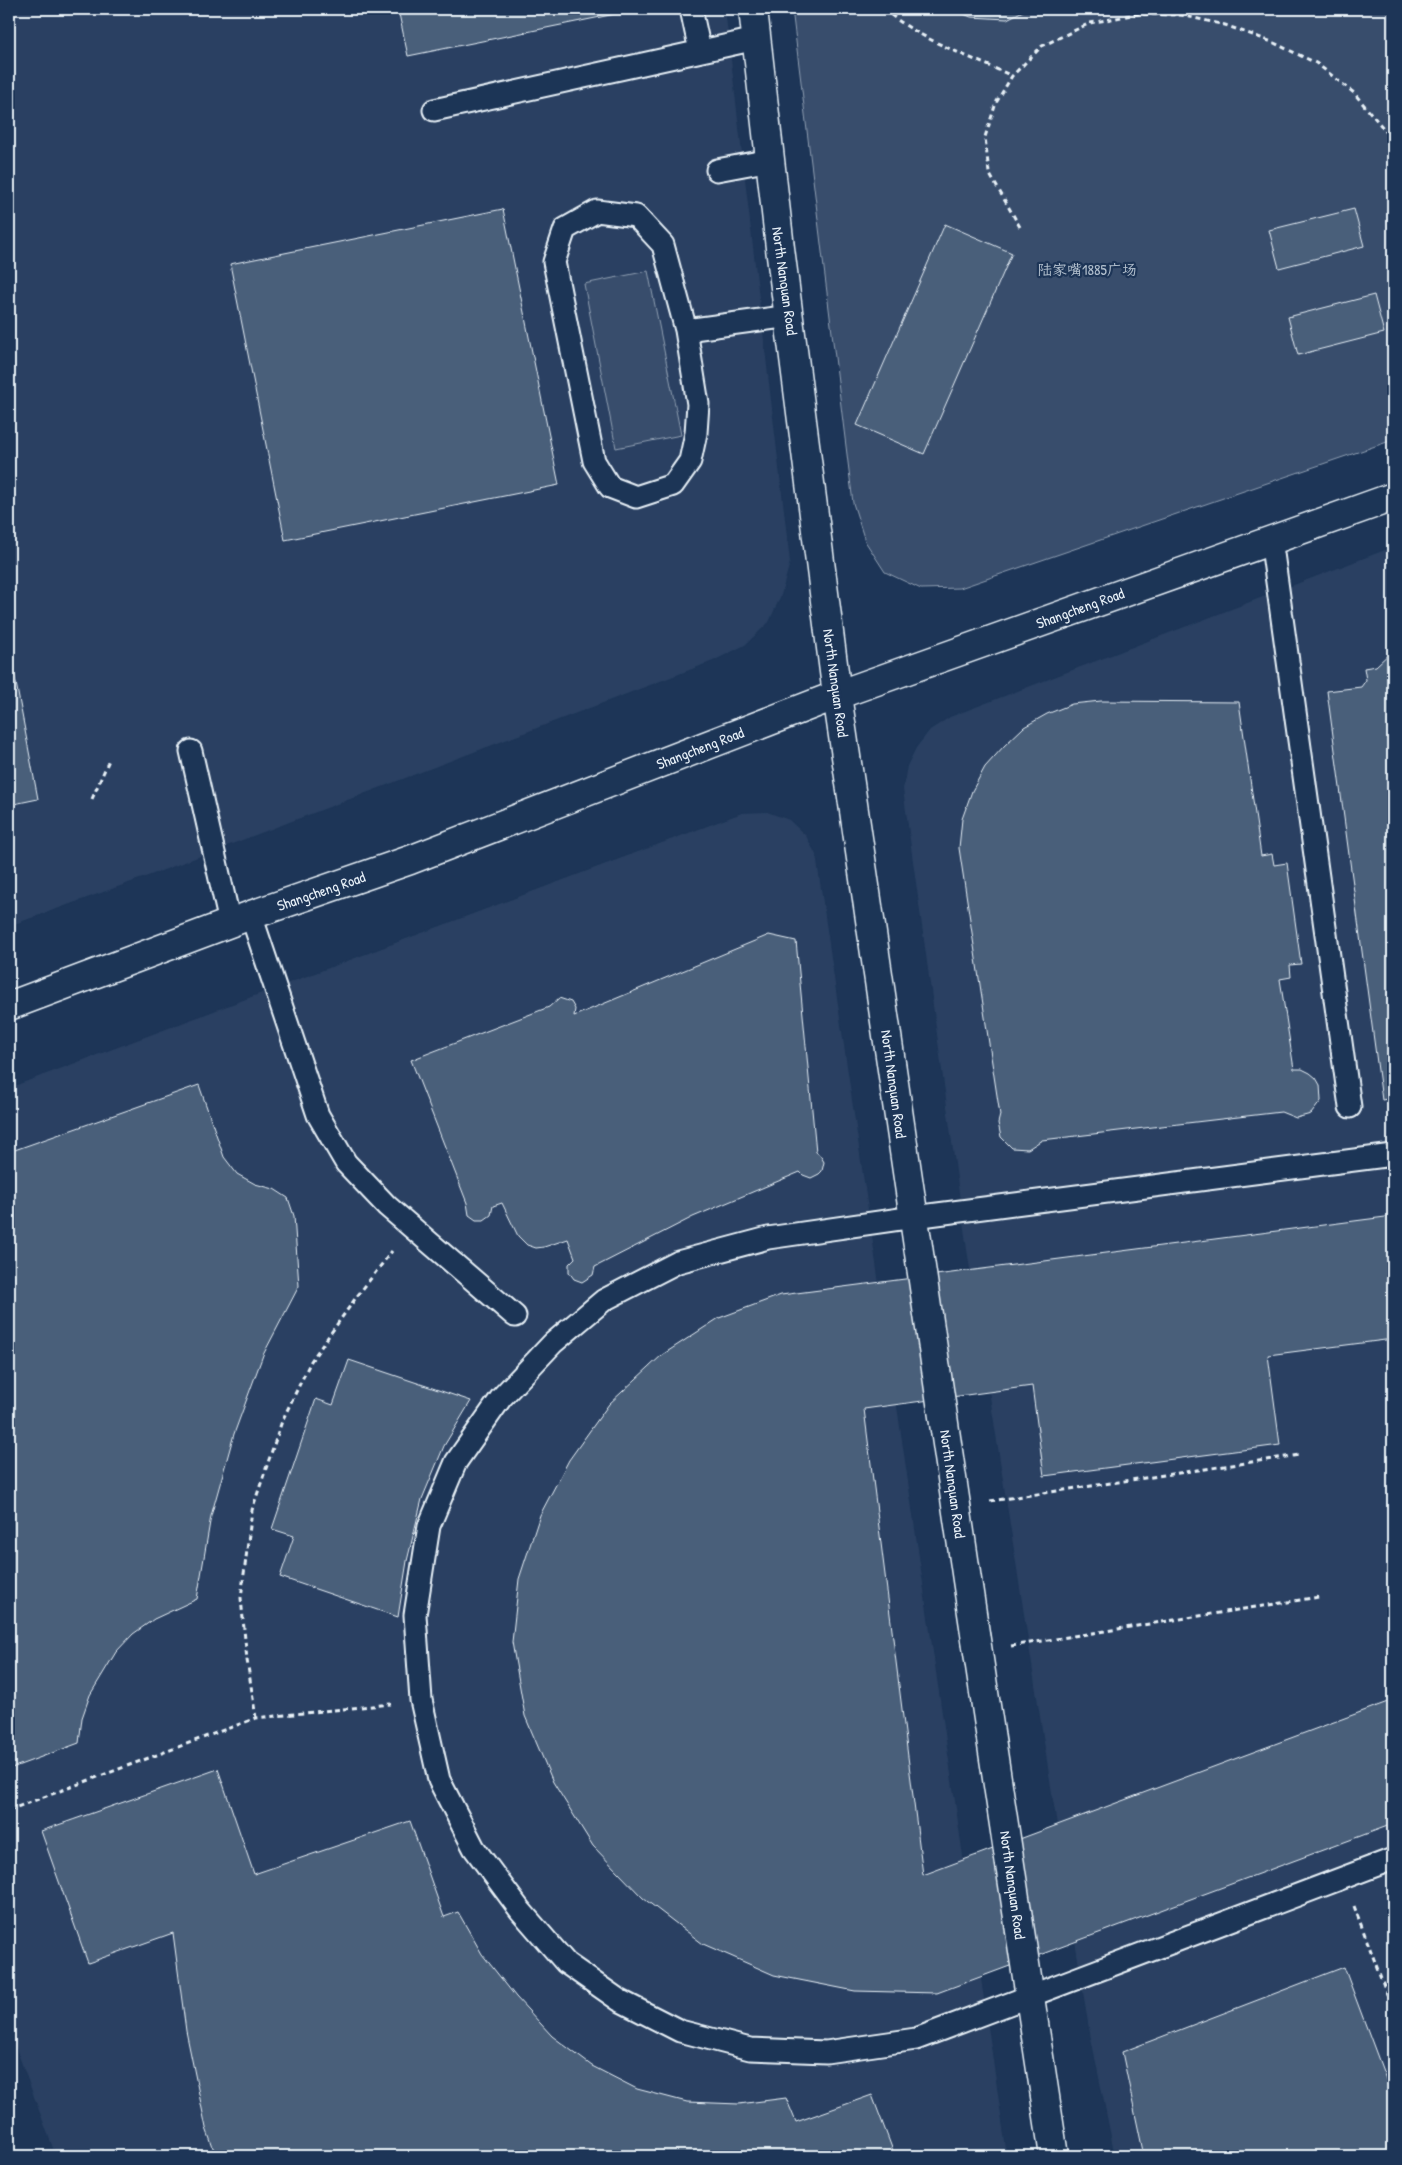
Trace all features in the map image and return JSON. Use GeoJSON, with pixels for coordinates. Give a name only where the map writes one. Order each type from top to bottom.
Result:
{"type":"FeatureCollection","features":[{"type":"Feature","properties":{"kind":"street","name":"North Nanquan Road"},"geometry":{"type":"LineString","coordinates":[[752,9],[837,695],[1054,2156]]}},
{"type":"Feature","properties":{"kind":"street","name":"Shangcheng Road"},"geometry":{"type":"LineString","coordinates":[[9,1006],[240,919],[410,860],[837,695],[1393,497]]}},
{"type":"Feature","properties":{"kind":"lane"},"geometry":{"type":"LineString","coordinates":[[691,9],[700,51]]}},
{"type":"Feature","properties":{"kind":"lane"},"geometry":{"type":"LineString","coordinates":[[434,110],[756,38]]}},
{"type":"Feature","properties":{"kind":"lane"},"geometry":{"type":"LineString","coordinates":[[717,170],[770,160]]}},
{"type":"Feature","properties":{"kind":"lane"},"geometry":{"type":"LineString","coordinates":[[597,211],[636,216],[663,245],[686,330],[698,404],[696,433],[690,462],[673,484],[636,497],[610,487],[594,462],[554,262],[565,229],[597,211]]}},
{"type":"Feature","properties":{"kind":"lane"},"geometry":{"type":"LineString","coordinates":[[686,330],[790,316]]}},
{"type":"Feature","properties":{"kind":"lane"},"geometry":{"type":"LineString","coordinates":[[1271,539],[1350,1107]]}},
{"type":"Feature","properties":{"kind":"lane"},"geometry":{"type":"LineString","coordinates":[[192,751],[240,919],[318,1115],[346,1164],[387,1206],[515,1316]]}},
{"type":"Feature","properties":{"kind":"lane"},"geometry":{"type":"LineString","coordinates":[[1393,1155],[914,1217],[768,1238],[678,1262],[604,1300],[553,1343],[501,1398],[456,1462],[429,1526],[415,1615],[421,1700],[439,1780],[474,1848],[520,1910],[566,1963],[619,2000],[680,2031],[750,2049],[826,2052],[916,2039],[1393,1859]]}},
{"type":"Feature","properties":{"kind":"path"},"geometry":{"type":"LineString","coordinates":[[884,9],[897,21],[945,46],[1012,76]]}},
{"type":"Feature","properties":{"kind":"path"},"geometry":{"type":"LineString","coordinates":[[1020,227],[989,173],[985,137],[996,103],[1012,76],[1042,46],[1090,23],[1137,14],[1181,16],[1234,28],[1272,42],[1316,63],[1354,93],[1393,140]]}},
{"type":"Feature","properties":{"kind":"path"},"geometry":{"type":"LineString","coordinates":[[92,799],[109,760]]}},
{"type":"Feature","properties":{"kind":"path"},"geometry":{"type":"LineString","coordinates":[[256,1718],[247,1660],[242,1598],[252,1510],[282,1421],[311,1361],[355,1298],[411,1227]]}},
{"type":"Feature","properties":{"kind":"path"},"geometry":{"type":"LineString","coordinates":[[956,1506],[1299,1455]]}},
{"type":"Feature","properties":{"kind":"path"},"geometry":{"type":"LineString","coordinates":[[978,1651],[1319,1597]]}},
{"type":"Feature","properties":{"kind":"path"},"geometry":{"type":"LineString","coordinates":[[9,1810],[256,1718],[421,1700]]}},
{"type":"Feature","properties":{"kind":"path"},"geometry":{"type":"LineString","coordinates":[[1343,1878],[1393,2010]]}},
{"type":"Feature","properties":{"kind":"shaded area"},"geometry":{"type":"Polygon","coordinates":[[[9,9],[725,9],[790,562],[781,595],[769,622],[745,645],[713,661],[145,877],[9,926],[9,9]]]}},
{"type":"Feature","properties":{"kind":"shaded area"},"geometry":{"type":"Polygon","coordinates":[[[1393,547],[1393,2156],[1115,2156],[1088,2023],[966,1243],[903,789],[907,766],[916,748],[930,730],[950,717],[1393,547]]]}},
{"type":"Feature","properties":{"kind":"shaded area"},"geometry":{"type":"Polygon","coordinates":[[[767,812],[789,820],[806,836],[816,855],[1007,2156],[56,2156],[9,2029],[9,1088],[742,813],[767,812]]]}},
{"type":"Feature","properties":{"kind":"green space","name":"陆家嘴1885广场"},"geometry":{"type":"Polygon","coordinates":[[[792,9],[1393,9],[1393,440],[960,588],[921,589],[885,572],[865,541],[853,503],[792,9]]]}},
{"type":"Feature","properties":{"kind":"green space"},"geometry":{"type":"Polygon","coordinates":[[[648,271],[681,435],[616,448],[584,284],[648,271]]]}},
{"type":"Feature","properties":{"kind":"building"},"geometry":{"type":"Polygon","coordinates":[[[398,9],[640,9],[408,56],[398,9]]]}},
{"type":"Feature","properties":{"kind":"building"},"geometry":{"type":"Polygon","coordinates":[[[951,9],[1027,9],[1007,19],[971,17],[951,9]]]}},
{"type":"Feature","properties":{"kind":"building"},"geometry":{"type":"Polygon","coordinates":[[[503,209],[559,485],[285,540],[230,264],[503,209]]]}},
{"type":"Feature","properties":{"kind":"building"},"geometry":{"type":"Polygon","coordinates":[[[1354,209],[1364,246],[1279,268],[1269,230],[1354,209]]]}},
{"type":"Feature","properties":{"kind":"building"},"geometry":{"type":"Polygon","coordinates":[[[945,224],[1012,253],[924,454],[857,425],[945,224]]]}},
{"type":"Feature","properties":{"kind":"building"},"geometry":{"type":"Polygon","coordinates":[[[1374,295],[1384,333],[1298,355],[1288,317],[1374,295]]]}},
{"type":"Feature","properties":{"kind":"building"},"geometry":{"type":"Polygon","coordinates":[[[9,646],[38,799],[9,805],[9,646]]]}},
{"type":"Feature","properties":{"kind":"building"},"geometry":{"type":"Polygon","coordinates":[[[1393,650],[1393,1098],[1382,1100],[1327,691],[1361,687],[1366,680],[1364,668],[1376,666],[1393,650]]]}},
{"type":"Feature","properties":{"kind":"building"},"geometry":{"type":"Polygon","coordinates":[[[1101,701],[1239,702],[1261,856],[1272,854],[1274,865],[1287,863],[1301,964],[1290,965],[1291,977],[1280,979],[1294,1069],[1302,1069],[1310,1073],[1320,1085],[1321,1101],[1311,1114],[1296,1118],[1281,1112],[1042,1140],[1028,1149],[1012,1148],[1001,1137],[998,1123],[1000,1115],[959,848],[962,819],[972,791],[985,767],[1024,727],[1047,714],[1072,704],[1101,701]]]}},
{"type":"Feature","properties":{"kind":"building"},"geometry":{"type":"Polygon","coordinates":[[[769,935],[796,941],[816,1152],[824,1162],[822,1171],[819,1174],[811,1178],[800,1172],[693,1217],[595,1267],[593,1275],[582,1282],[574,1279],[569,1272],[569,1264],[575,1258],[568,1239],[544,1247],[536,1248],[527,1245],[518,1236],[502,1203],[493,1206],[491,1215],[484,1220],[476,1220],[469,1215],[467,1203],[411,1060],[549,1007],[559,998],[571,1002],[575,1009],[574,1016],[769,935]]]}},
{"type":"Feature","properties":{"kind":"building"},"geometry":{"type":"Polygon","coordinates":[[[199,1085],[224,1157],[237,1174],[255,1184],[274,1189],[288,1198],[294,1216],[299,1286],[263,1355],[234,1434],[211,1516],[197,1599],[154,1619],[133,1634],[116,1652],[90,1695],[82,1718],[79,1743],[9,1769],[9,1152],[199,1085]]]}},
{"type":"Feature","properties":{"kind":"building"},"geometry":{"type":"Polygon","coordinates":[[[1393,1216],[1393,1339],[1268,1355],[1280,1445],[1044,1476],[1032,1386],[864,1409],[923,1875],[1393,1700],[1393,1824],[937,1993],[855,1991],[774,1975],[703,1944],[643,1898],[593,1846],[553,1782],[525,1716],[512,1642],[519,1579],[540,1515],[569,1460],[609,1404],[662,1355],[719,1318],[781,1295],[1393,1216]]]}},
{"type":"Feature","properties":{"kind":"building"},"geometry":{"type":"Polygon","coordinates":[[[349,1360],[471,1401],[444,1446],[422,1499],[407,1561],[398,1617],[280,1577],[294,1536],[272,1529],[316,1399],[333,1405],[349,1360]]]}},
{"type":"Feature","properties":{"kind":"building"},"geometry":{"type":"Polygon","coordinates":[[[218,1769],[254,1874],[410,1821],[444,1917],[458,1912],[482,1954],[516,1997],[552,2036],[592,2066],[637,2089],[687,2102],[739,2104],[786,2098],[796,2122],[872,2095],[895,2156],[216,2156],[206,2128],[186,2031],[173,1933],[88,1963],[41,1831],[218,1769]]]}},
{"type":"Feature","properties":{"kind":"building"},"geometry":{"type":"Polygon","coordinates":[[[1344,1967],[1393,2098],[1393,2156],[1144,2156],[1122,2052],[1344,1967]]]}}]}
